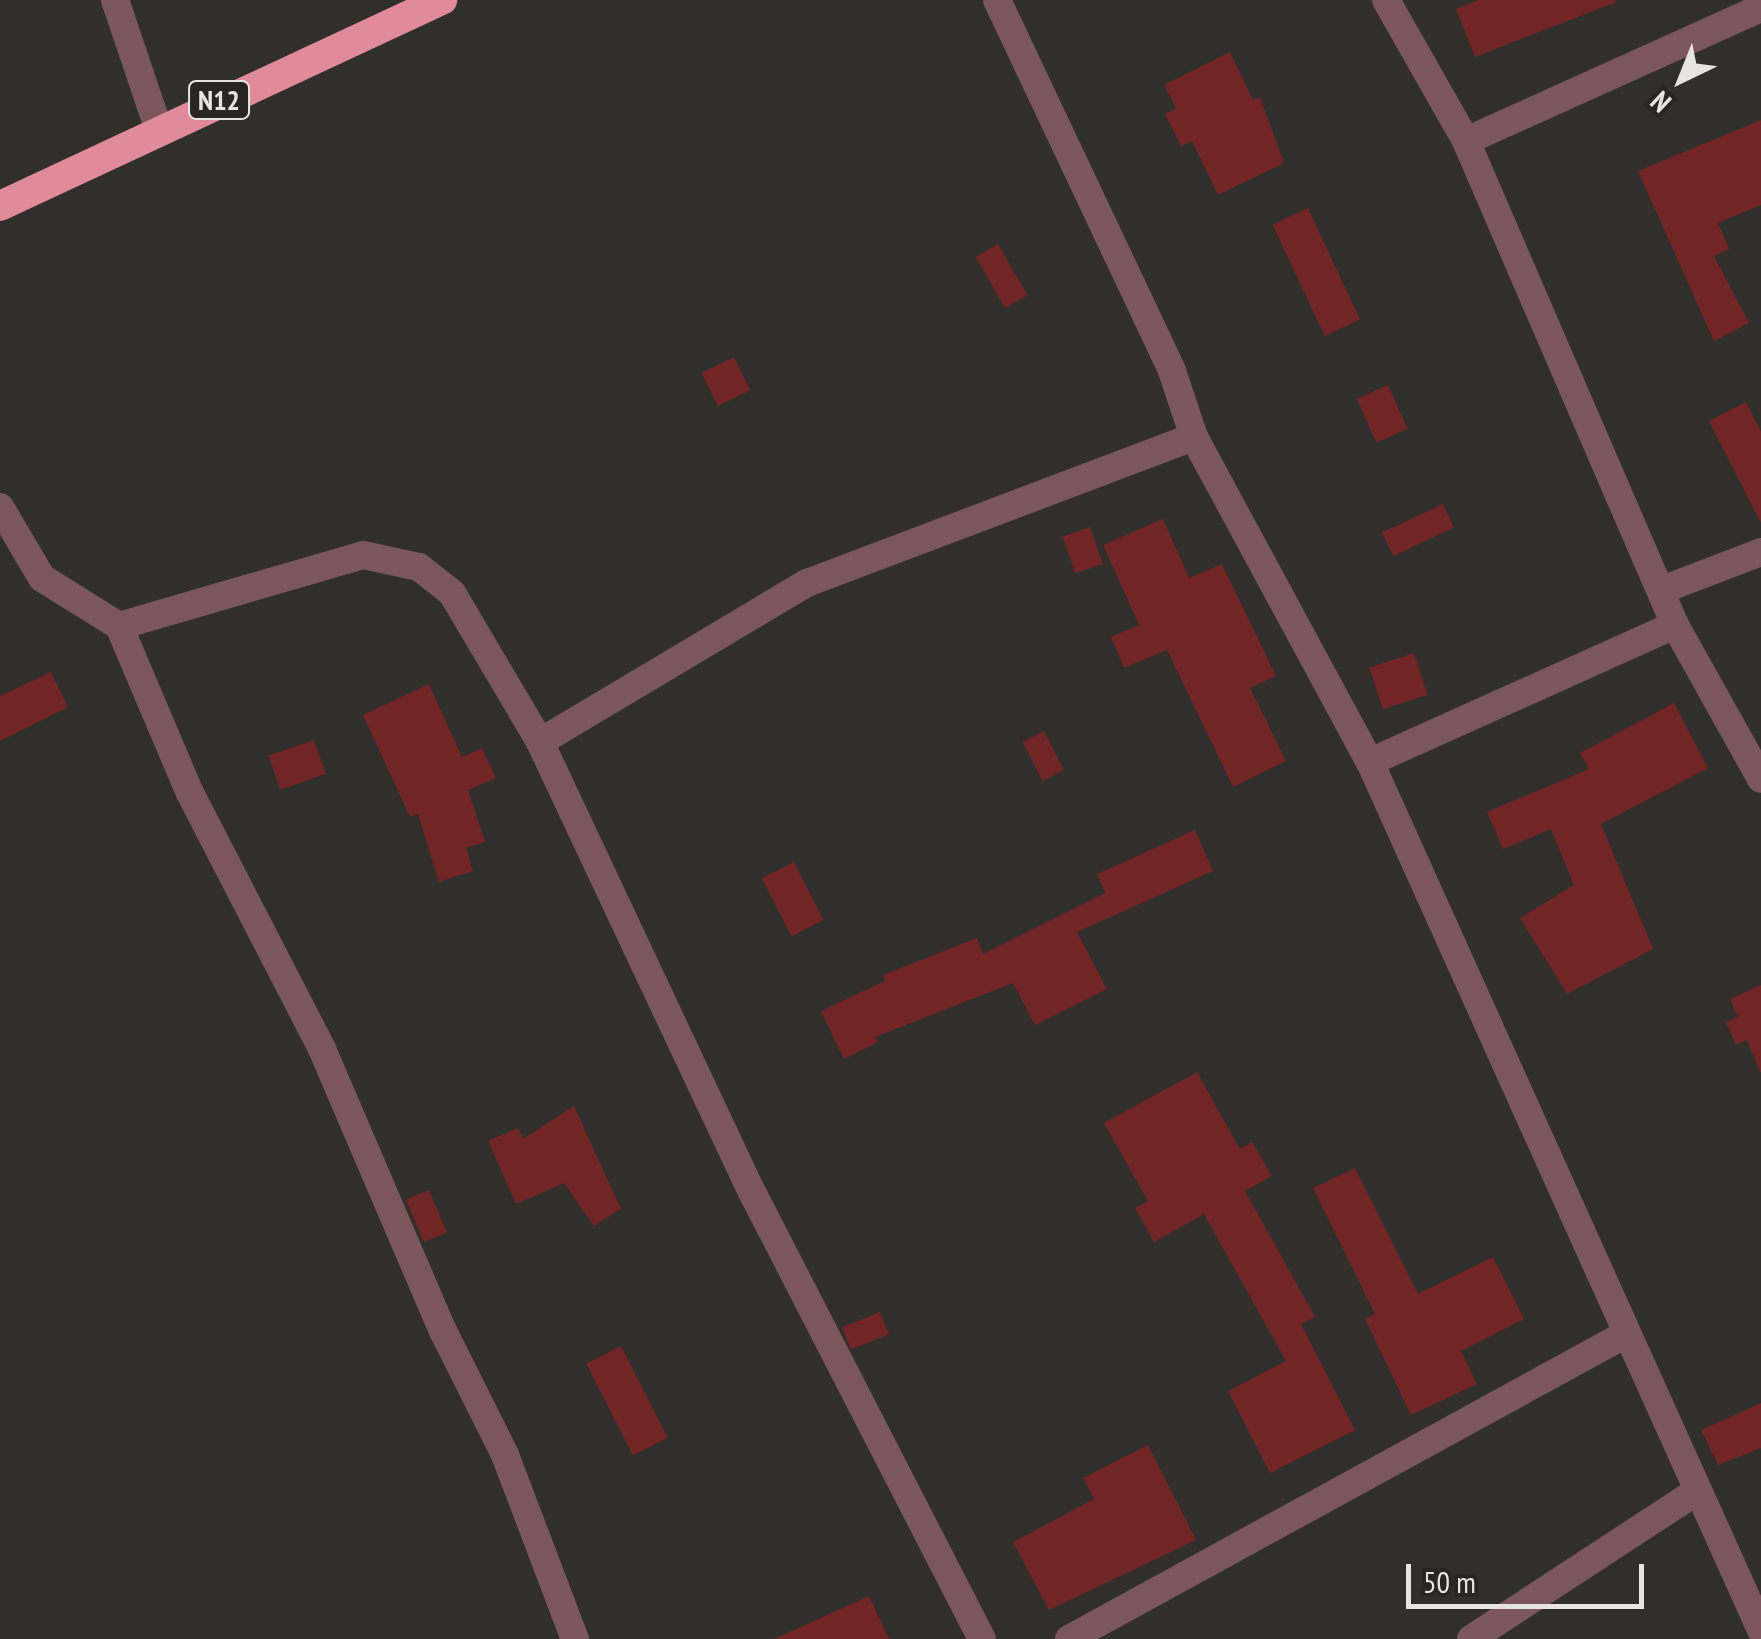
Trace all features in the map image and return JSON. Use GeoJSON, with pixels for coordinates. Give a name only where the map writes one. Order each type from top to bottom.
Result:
{"type":"FeatureCollection","features":[{"type":"Feature","properties":{"kind":"highway","name":"N12"},"geometry":{"type":"LineString","coordinates":[[0,206],[158,127],[442,0]]}},
{"type":"Feature","properties":{"kind":"street"},"geometry":{"type":"LineString","coordinates":[[114,0],[158,127]]}},
{"type":"Feature","properties":{"kind":"street"},"geometry":{"type":"LineString","coordinates":[[997,0],[1172,371],[1194,437],[1370,762],[1694,1493],[1761,1630]]}},
{"type":"Feature","properties":{"kind":"street"},"geometry":{"type":"LineString","coordinates":[[1386,0],[1466,140],[1675,625],[1761,779]]}},
{"type":"Feature","properties":{"kind":"street"},"geometry":{"type":"LineString","coordinates":[[1466,140],[1761,8]]}},
{"type":"Feature","properties":{"kind":"street"},"geometry":{"type":"LineString","coordinates":[[540,742],[807,582],[1194,437]]}},
{"type":"Feature","properties":{"kind":"street"},"geometry":{"type":"LineString","coordinates":[[0,507],[42,578],[119,626],[190,793],[322,1049],[443,1330],[505,1455],[576,1639]]}},
{"type":"Feature","properties":{"kind":"street"},"geometry":{"type":"LineString","coordinates":[[1662,590],[1761,552]]}},
{"type":"Feature","properties":{"kind":"street"},"geometry":{"type":"LineString","coordinates":[[119,626],[364,555],[418,566],[452,593],[540,742],[753,1194],[982,1639]]}},
{"type":"Feature","properties":{"kind":"street"},"geometry":{"type":"LineString","coordinates":[[1370,762],[1675,625]]}},
{"type":"Feature","properties":{"kind":"street"},"geometry":{"type":"LineString","coordinates":[[1068,1639],[1624,1335]]}},
{"type":"Feature","properties":{"kind":"street"},"geometry":{"type":"LineString","coordinates":[[1471,1639],[1694,1493]]}},
{"type":"Feature","properties":{"kind":"building"},"geometry":{"type":"Polygon","coordinates":[[[1479,0],[1616,2],[1475,57],[1456,9],[1479,0]]]}},
{"type":"Feature","properties":{"kind":"building"},"geometry":{"type":"Polygon","coordinates":[[[1230,52],[1253,100],[1260,97],[1284,163],[1218,195],[1192,141],[1181,146],[1165,114],[1176,108],[1164,85],[1230,52]]]}},
{"type":"Feature","properties":{"kind":"building"},"geometry":{"type":"Polygon","coordinates":[[[1761,120],[1761,205],[1718,223],[1729,249],[1714,256],[1749,323],[1714,341],[1638,171],[1761,120]]]}},
{"type":"Feature","properties":{"kind":"building"},"geometry":{"type":"Polygon","coordinates":[[[1308,208],[1360,319],[1325,336],[1273,224],[1308,208]]]}},
{"type":"Feature","properties":{"kind":"building"},"geometry":{"type":"Polygon","coordinates":[[[998,244],[1028,295],[1005,308],[975,257],[998,244]]]}},
{"type":"Feature","properties":{"kind":"building"},"geometry":{"type":"Polygon","coordinates":[[[734,357],[750,390],[718,406],[702,373],[734,357]]]}},
{"type":"Feature","properties":{"kind":"building"},"geometry":{"type":"Polygon","coordinates":[[[1388,385],[1408,429],[1376,443],[1357,399],[1388,385]]]}},
{"type":"Feature","properties":{"kind":"building"},"geometry":{"type":"Polygon","coordinates":[[[1746,402],[1761,432],[1761,523],[1709,421],[1746,402]]]}},
{"type":"Feature","properties":{"kind":"building"},"geometry":{"type":"Polygon","coordinates":[[[1443,504],[1454,528],[1393,556],[1382,532],[1443,504]]]}},
{"type":"Feature","properties":{"kind":"building"},"geometry":{"type":"Polygon","coordinates":[[[1163,519],[1189,578],[1222,564],[1276,676],[1250,688],[1286,761],[1233,787],[1167,650],[1124,668],[1111,637],[1139,625],[1103,545],[1163,519]]]}},
{"type":"Feature","properties":{"kind":"building"},"geometry":{"type":"Polygon","coordinates":[[[1090,527],[1103,564],[1075,573],[1063,536],[1090,527]]]}},
{"type":"Feature","properties":{"kind":"building"},"geometry":{"type":"Polygon","coordinates":[[[1414,653],[1428,695],[1383,709],[1369,668],[1414,653]]]}},
{"type":"Feature","properties":{"kind":"building"},"geometry":{"type":"Polygon","coordinates":[[[51,672],[68,707],[0,741],[0,696],[51,672]]]}},
{"type":"Feature","properties":{"kind":"building"},"geometry":{"type":"Polygon","coordinates":[[[429,684],[462,757],[482,748],[496,778],[468,790],[485,842],[466,848],[473,871],[439,882],[418,814],[410,817],[363,715],[429,684]]]}},
{"type":"Feature","properties":{"kind":"building"},"geometry":{"type":"Polygon","coordinates":[[[1674,703],[1708,768],[1601,824],[1653,949],[1567,994],[1520,918],[1574,885],[1551,829],[1503,849],[1487,812],[1589,769],[1580,753],[1674,703]]]}},
{"type":"Feature","properties":{"kind":"building"},"geometry":{"type":"Polygon","coordinates":[[[1044,731],[1064,770],[1043,781],[1023,742],[1044,731]]]}},
{"type":"Feature","properties":{"kind":"building"},"geometry":{"type":"Polygon","coordinates":[[[314,740],[326,774],[280,790],[269,756],[314,740]]]}},
{"type":"Feature","properties":{"kind":"building"},"geometry":{"type":"Polygon","coordinates":[[[1195,830],[1213,871],[1077,932],[1107,989],[1035,1025],[1013,983],[875,1037],[878,1042],[844,1059],[821,1011],[885,981],[883,975],[977,938],[983,954],[1105,893],[1097,874],[1195,830]]]}},
{"type":"Feature","properties":{"kind":"building"},"geometry":{"type":"Polygon","coordinates":[[[794,862],[824,920],[791,936],[762,878],[794,862]]]}},
{"type":"Feature","properties":{"kind":"building"},"geometry":{"type":"Polygon","coordinates":[[[1761,985],[1760,1072],[1747,1040],[1736,1045],[1726,1022],[1738,1017],[1730,999],[1761,985]]]}},
{"type":"Feature","properties":{"kind":"building"},"geometry":{"type":"Polygon","coordinates":[[[1197,1072],[1240,1149],[1252,1142],[1272,1176],[1245,1191],[1315,1317],[1301,1324],[1355,1430],[1270,1473],[1228,1391],[1286,1361],[1204,1214],[1154,1242],[1135,1208],[1148,1201],[1104,1123],[1197,1072]]]}},
{"type":"Feature","properties":{"kind":"building"},"geometry":{"type":"Polygon","coordinates":[[[574,1106],[621,1209],[594,1226],[564,1183],[516,1204],[488,1141],[518,1128],[523,1139],[574,1106]]]}},
{"type":"Feature","properties":{"kind":"building"},"geometry":{"type":"Polygon","coordinates":[[[1355,1168],[1418,1294],[1493,1257],[1524,1319],[1461,1351],[1477,1384],[1411,1415],[1365,1319],[1375,1314],[1313,1188],[1355,1168]]]}},
{"type":"Feature","properties":{"kind":"building"},"geometry":{"type":"Polygon","coordinates":[[[429,1190],[447,1232],[424,1242],[406,1200],[429,1190]]]}},
{"type":"Feature","properties":{"kind":"building"},"geometry":{"type":"Polygon","coordinates":[[[880,1312],[889,1334],[851,1350],[842,1327],[880,1312]]]}},
{"type":"Feature","properties":{"kind":"building"},"geometry":{"type":"Polygon","coordinates":[[[621,1346],[668,1438],[633,1455],[586,1364],[621,1346]]]}},
{"type":"Feature","properties":{"kind":"building"},"geometry":{"type":"Polygon","coordinates":[[[1761,1403],[1761,1448],[1718,1465],[1701,1430],[1761,1403]]]}},
{"type":"Feature","properties":{"kind":"building"},"geometry":{"type":"Polygon","coordinates":[[[1148,1445],[1196,1540],[1049,1610],[1013,1542],[1094,1499],[1083,1478],[1148,1445]]]}},
{"type":"Feature","properties":{"kind":"building"},"geometry":{"type":"Polygon","coordinates":[[[869,1596],[889,1639],[774,1639],[869,1596]]]}}]}
